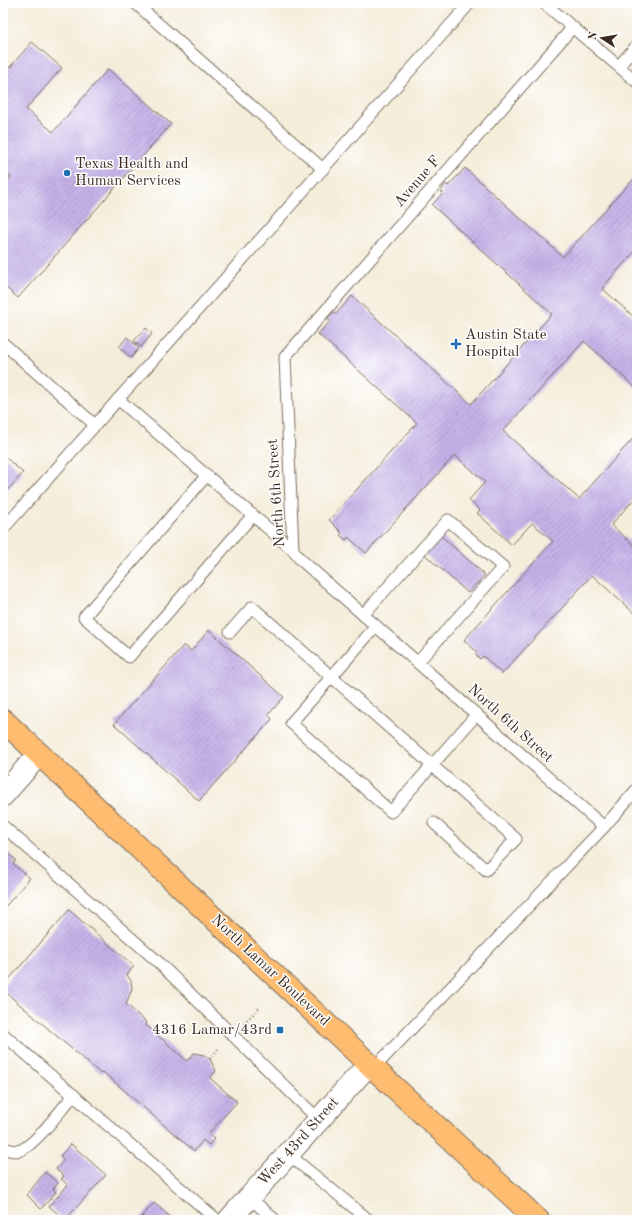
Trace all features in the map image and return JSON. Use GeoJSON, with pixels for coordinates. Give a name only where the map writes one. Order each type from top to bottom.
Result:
{"type":"FeatureCollection","features":[{"type":"Feature","properties":{"kind":"main road","name":"North Lamar Boulevard"},"geometry":{"type":"LineString","coordinates":[[3,720],[538,1220]]}},
{"type":"Feature","properties":{"kind":"street"},"geometry":{"type":"LineString","coordinates":[[3,795],[39,754]]}},
{"type":"Feature","properties":{"kind":"street","name":"West 43rd Street"},"geometry":{"type":"LineString","coordinates":[[229,1220],[250,1198],[318,1119],[372,1066]]}},
{"type":"Feature","properties":{"kind":"lane"},"geometry":{"type":"LineString","coordinates":[[135,3],[323,169]]}},
{"type":"Feature","properties":{"kind":"lane"},"geometry":{"type":"LineString","coordinates":[[3,529],[470,3]]}},
{"type":"Feature","properties":{"kind":"lane"},"geometry":{"type":"LineString","coordinates":[[544,3],[637,82]]}},
{"type":"Feature","properties":{"kind":"lane","name":"Avenue F"},"geometry":{"type":"LineString","coordinates":[[285,357],[573,27]]}},
{"type":"Feature","properties":{"kind":"lane"},"geometry":{"type":"LineString","coordinates":[[618,66],[637,45]]}},
{"type":"Feature","properties":{"kind":"lane"},"geometry":{"type":"LineString","coordinates":[[3,343],[95,425]]}},
{"type":"Feature","properties":{"kind":"lane","name":"North 6th Street"},"geometry":{"type":"LineString","coordinates":[[285,357],[293,550],[300,559],[604,827]]}},
{"type":"Feature","properties":{"kind":"lane"},"geometry":{"type":"LineString","coordinates":[[118,399],[293,550]]}},
{"type":"Feature","properties":{"kind":"lane"},"geometry":{"type":"LineString","coordinates":[[207,475],[84,617],[129,657],[253,515]]}},
{"type":"Feature","properties":{"kind":"lane"},"geometry":{"type":"LineString","coordinates":[[364,614],[448,520],[503,567],[418,662]]}},
{"type":"Feature","properties":{"kind":"lane"},"geometry":{"type":"LineString","coordinates":[[230,632],[252,607],[516,839],[486,870],[434,823]]}},
{"type":"Feature","properties":{"kind":"lane"},"geometry":{"type":"LineString","coordinates":[[376,626],[291,723],[392,812],[477,714]]}},
{"type":"Feature","properties":{"kind":"lane"},"geometry":{"type":"LineString","coordinates":[[372,1066],[604,827],[637,790]]}},
{"type":"Feature","properties":{"kind":"lane"},"geometry":{"type":"LineString","coordinates":[[3,826],[156,960],[318,1119]]}},
{"type":"Feature","properties":{"kind":"lane"},"geometry":{"type":"LineString","coordinates":[[3,1034],[217,1220]]}},
{"type":"Feature","properties":{"kind":"lane"},"geometry":{"type":"LineString","coordinates":[[3,1148],[10,1151],[20,1151],[30,1145],[74,1095]]}},
{"type":"Feature","properties":{"kind":"lane"},"geometry":{"type":"LineString","coordinates":[[288,1154],[369,1220]]}},
{"type":"Feature","properties":{"kind":"lane"},"geometry":{"type":"LineString","coordinates":[[250,1198],[276,1220]]}},
{"type":"Feature","properties":{"kind":"path"},"geometry":{"type":"LineString","coordinates":[[241,1026],[260,1007]]}},
{"type":"Feature","properties":{"kind":"path"},"geometry":{"type":"LineString","coordinates":[[210,1059],[218,1049]]}},
{"type":"Feature","properties":{"kind":"building","name":"Texas Health and Human Services"},"geometry":{"type":"Polygon","coordinates":[[[32,42],[62,68],[26,109],[53,132],[108,69],[171,124],[18,298],[3,285],[3,186],[11,177],[3,170],[3,75],[32,42]]]}},
{"type":"Feature","properties":{"kind":"building"},"geometry":{"type":"Polygon","coordinates":[[[465,168],[563,257],[637,175],[637,249],[602,288],[637,320],[637,389],[584,341],[503,431],[579,499],[637,434],[637,496],[611,525],[637,548],[637,616],[592,575],[502,674],[483,656],[480,659],[475,654],[477,652],[464,640],[553,541],[532,523],[512,545],[477,513],[480,510],[469,500],[485,482],[455,455],[366,553],[348,537],[346,540],[340,535],[342,533],[329,520],[417,423],[318,334],[330,321],[327,319],[333,312],[336,314],[352,296],[471,404],[552,314],[432,205],[443,193],[441,191],[446,184],[448,186],[465,168]]]}},
{"type":"Feature","properties":{"kind":"building"},"geometry":{"type":"Polygon","coordinates":[[[146,328],[152,334],[141,347],[134,341],[146,328]]]}},
{"type":"Feature","properties":{"kind":"building"},"geometry":{"type":"Polygon","coordinates":[[[127,337],[139,348],[131,358],[119,347],[127,337]]]}},
{"type":"Feature","properties":{"kind":"building"},"geometry":{"type":"Polygon","coordinates":[[[3,455],[23,473],[3,495],[3,455]]]}},
{"type":"Feature","properties":{"kind":"building"},"geometry":{"type":"Polygon","coordinates":[[[438,533],[485,575],[468,593],[422,552],[438,533]]]}},
{"type":"Feature","properties":{"kind":"building"},"geometry":{"type":"Polygon","coordinates":[[[209,630],[284,697],[268,715],[272,719],[199,801],[114,724],[184,645],[191,651],[209,630]]]}},
{"type":"Feature","properties":{"kind":"building"},"geometry":{"type":"Polygon","coordinates":[[[3,848],[16,860],[13,864],[30,878],[3,909],[3,848]]]}},
{"type":"Feature","properties":{"kind":"building"},"geometry":{"type":"Polygon","coordinates":[[[69,910],[134,966],[127,975],[131,981],[132,989],[126,1004],[146,1022],[145,1024],[187,1061],[194,1053],[204,1055],[210,1059],[216,1071],[210,1078],[237,1102],[208,1134],[214,1139],[209,1145],[203,1140],[194,1151],[103,1072],[101,1074],[3,990],[3,986],[69,910]]]}},
{"type":"Feature","properties":{"kind":"building"},"geometry":{"type":"Polygon","coordinates":[[[71,1144],[106,1175],[65,1220],[49,1206],[68,1185],[61,1179],[64,1176],[56,1169],[64,1160],[60,1156],[71,1144]]]}},
{"type":"Feature","properties":{"kind":"building"},"geometry":{"type":"Polygon","coordinates":[[[45,1172],[58,1183],[53,1189],[56,1192],[41,1209],[27,1195],[45,1172]]]}},
{"type":"Feature","properties":{"kind":"building"},"geometry":{"type":"Polygon","coordinates":[[[154,1203],[174,1220],[139,1220],[154,1203]]]}},
{"type":"Feature","properties":{"kind":"place","name":"Texas Health and Human Services"},"geometry":{"type":"Point","coordinates":[67,173]}},
{"type":"Feature","properties":{"kind":"place","name":"Austin State Hospital"},"geometry":{"type":"Point","coordinates":[456,344]}},
{"type":"Feature","properties":{"kind":"place","name":"4316 Lamar/43rd"},"geometry":{"type":"Point","coordinates":[280,1030]}}]}
